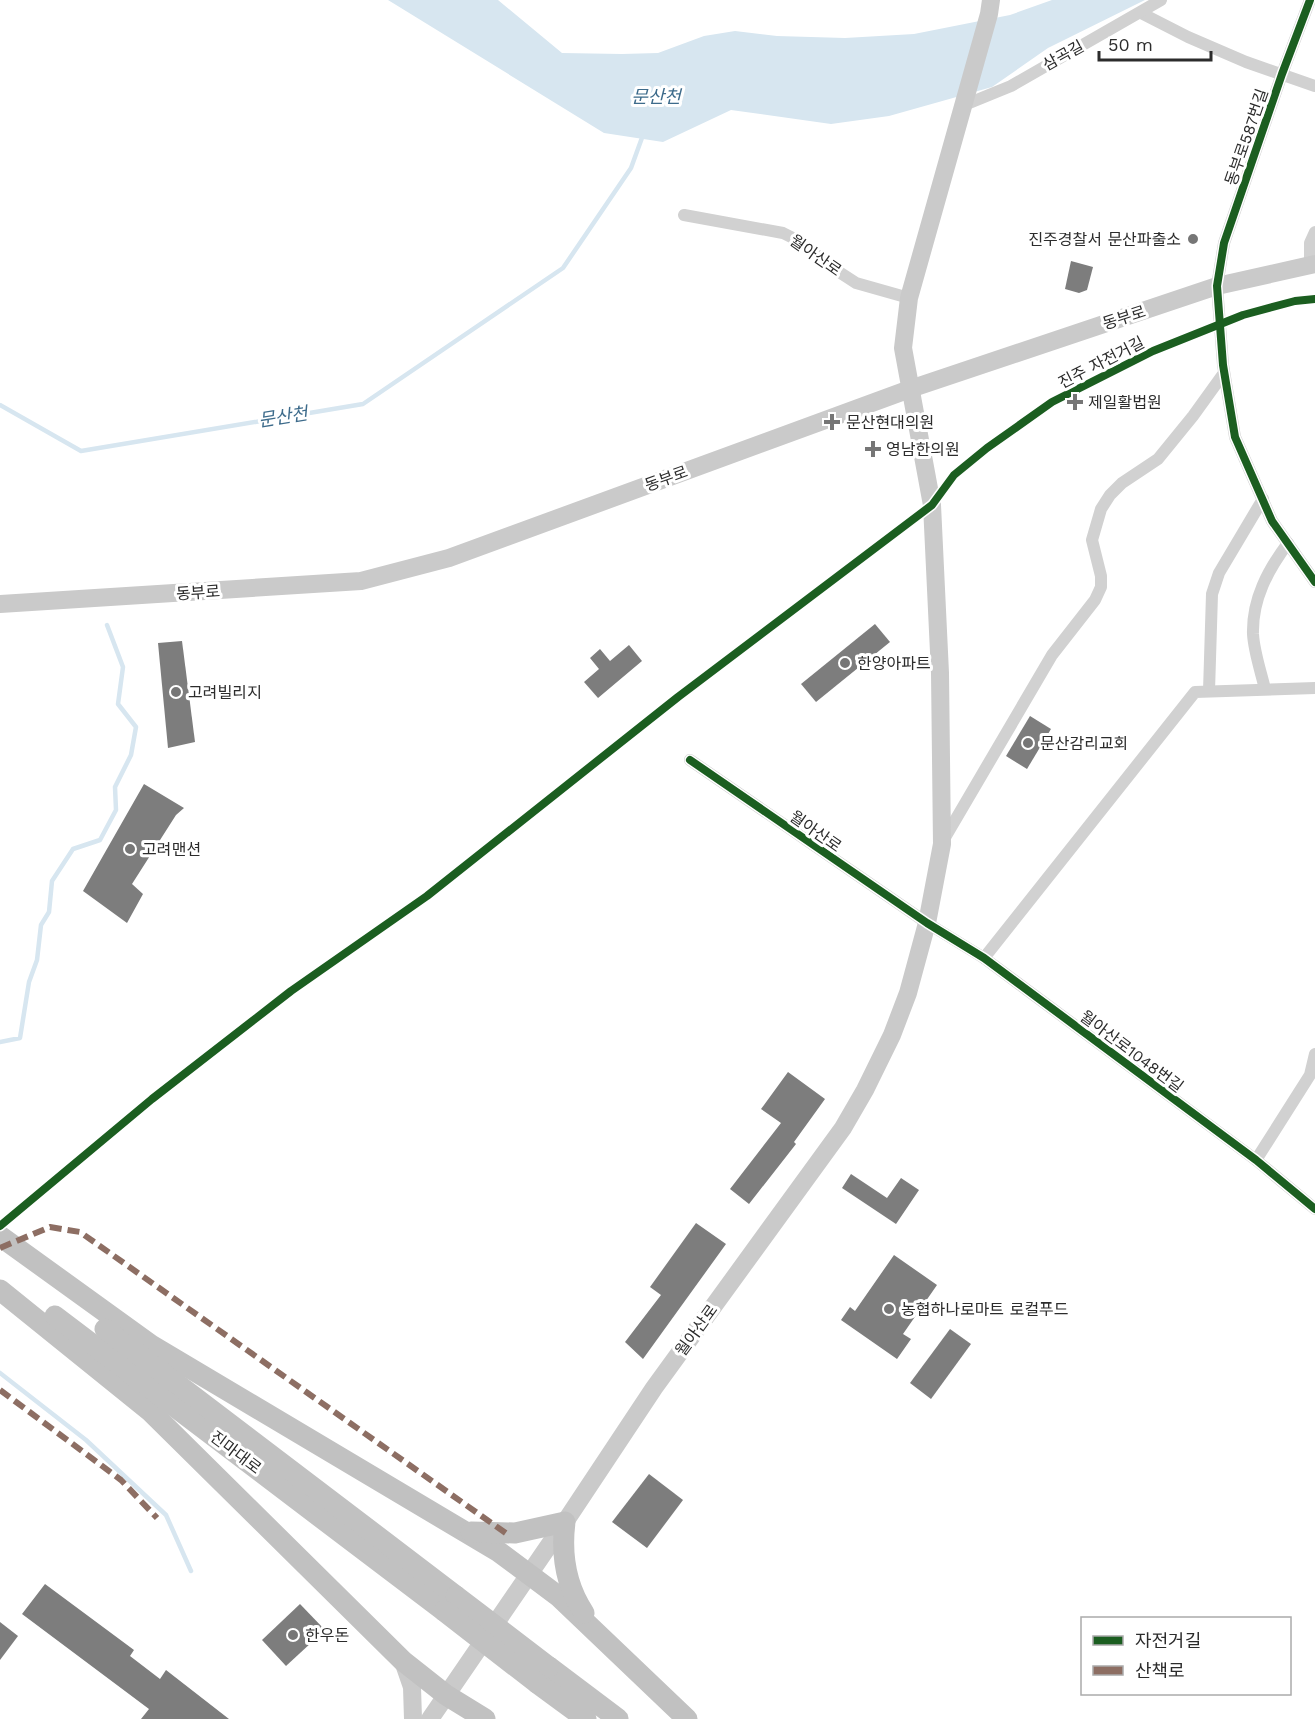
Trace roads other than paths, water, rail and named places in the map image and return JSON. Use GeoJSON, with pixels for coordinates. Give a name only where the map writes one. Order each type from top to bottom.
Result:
{"type":"FeatureCollection","features":[{"type":"Feature","properties":{"kind":"highway"},"geometry":{"type":"LineString","coordinates":[[0,1236],[34,1289]]}},
{"type":"Feature","properties":{"kind":"highway"},"geometry":{"type":"LineString","coordinates":[[0,1251],[150,1411],[403,1661],[446,1695],[485,1719]]}},
{"type":"Feature","properties":{"kind":"highway"},"geometry":{"type":"LineString","coordinates":[[0,1275],[151,1345],[499,1552],[558,1596],[687,1719]]}},
{"type":"Feature","properties":{"kind":"highway"},"geometry":{"type":"LineString","coordinates":[[0,1290],[34,1289]]}},
{"type":"Feature","properties":{"kind":"highway","name":"진마대로"},"geometry":{"type":"LineString","coordinates":[[34,1289],[543,1675]]}},
{"type":"Feature","properties":{"kind":"highway"},"geometry":{"type":"LineString","coordinates":[[465,1532],[507,1534],[565,1522],[564,1560],[572,1590],[582,1611],[598,1634]]}},
{"type":"Feature","properties":{"kind":"highway"},"geometry":{"type":"LineString","coordinates":[[543,1675],[586,1719]]}},
{"type":"Feature","properties":{"kind":"highway"},"geometry":{"type":"LineString","coordinates":[[543,1675],[618,1719]]}},
{"type":"Feature","properties":{"kind":"main road","name":"월아산로"},"geometry":{"type":"LineString","coordinates":[[430,1719],[654,1388],[843,1128],[892,1035],[917,966],[942,844],[940,673],[932,505],[903,348],[909,298],[990,7]]}},
{"type":"Feature","properties":{"kind":"main road","name":"동부로"},"geometry":{"type":"LineString","coordinates":[[0,604],[361,581],[449,558],[910,389],[1217,286],[1312,264]]}},
{"type":"Feature","properties":{"kind":"main road"},"geometry":{"type":"LineString","coordinates":[[403,1661],[412,1687],[413,1719]]}},
{"type":"Feature","properties":{"kind":"street","name":"삼곡길"},"geometry":{"type":"LineString","coordinates":[[962,106],[1011,86],[1161,0]]}},
{"type":"Feature","properties":{"kind":"street","name":"동부로587번길"},"geometry":{"type":"LineString","coordinates":[[1310,0],[1224,243],[1217,286],[1224,373],[1235,437],[1272,521],[1315,582]]}},
{"type":"Feature","properties":{"kind":"street"},"geometry":{"type":"LineString","coordinates":[[1141,13],[1246,62],[1315,86]]}},
{"type":"Feature","properties":{"kind":"street","name":"월아산로"},"geometry":{"type":"LineString","coordinates":[[684,215],[783,233],[799,241],[856,283],[909,298]]}},
{"type":"Feature","properties":{"kind":"street"},"geometry":{"type":"LineString","coordinates":[[1312,264],[1311,243],[1315,232]]}},
{"type":"Feature","properties":{"kind":"street"},"geometry":{"type":"LineString","coordinates":[[942,844],[1052,655],[1095,600],[1101,587],[1101,576],[1092,540],[1101,509],[1122,483],[1158,459],[1224,373]]}},
{"type":"Feature","properties":{"kind":"street"},"geometry":{"type":"LineString","coordinates":[[1209,691],[1212,594],[1219,573],[1263,499]]}},
{"type":"Feature","properties":{"kind":"street"},"geometry":{"type":"LineString","coordinates":[[1265,689],[1253,635],[1255,608],[1271,567],[1288,543]]}},
{"type":"Feature","properties":{"kind":"street"},"geometry":{"type":"LineString","coordinates":[[984,958],[1195,692],[1315,688]]}},
{"type":"Feature","properties":{"kind":"street","name":"월아산로"},"geometry":{"type":"LineString","coordinates":[[690,760],[927,923]]}},
{"type":"Feature","properties":{"kind":"street","name":"월아산로1048번길"},"geometry":{"type":"LineString","coordinates":[[927,923],[984,958],[1256,1160],[1315,1209]]}},
{"type":"Feature","properties":{"kind":"street"},"geometry":{"type":"LineString","coordinates":[[1256,1160],[1310,1075],[1315,1054]]}},
{"type":"Feature","properties":{"kind":"water","name":"문산천"},"geometry":{"type":"Polygon","coordinates":[[[388,0],[498,0],[562,53],[622,54],[658,53],[704,36],[735,31],[777,36],[845,38],[914,34],[1010,15],[1052,0],[1145,0],[1048,48],[992,87],[889,116],[831,124],[731,110],[663,142],[604,133],[388,0]]]}},
{"type":"Feature","properties":{"kind":"waterway","name":"문산천"},"geometry":{"type":"LineString","coordinates":[[0,405],[81,451],[363,404],[563,268],[631,168],[643,135]]}},
{"type":"Feature","properties":{"kind":"waterway"},"geometry":{"type":"LineString","coordinates":[[0,1042],[20,1038],[29,982],[37,960],[41,925],[49,912],[52,881],[73,849],[100,840],[116,810],[115,787],[131,755],[136,727],[118,704],[123,667],[107,625]]}},
{"type":"Feature","properties":{"kind":"waterway"},"geometry":{"type":"LineString","coordinates":[[0,1373],[86,1440],[166,1515],[191,1571]]}},
{"type":"Feature","properties":{"kind":"place","name":"진주경찰서 문산파출소"},"geometry":{"type":"Point","coordinates":[1193,239]}},
{"type":"Feature","properties":{"kind":"place","name":"제일활법원"},"geometry":{"type":"Point","coordinates":[1075,402]}},
{"type":"Feature","properties":{"kind":"place","name":"문산현대의원"},"geometry":{"type":"Point","coordinates":[832,422]}},
{"type":"Feature","properties":{"kind":"place","name":"영남한의원"},"geometry":{"type":"Point","coordinates":[873,449]}},
{"type":"Feature","properties":{"kind":"place","name":"한양아파트"},"geometry":{"type":"Point","coordinates":[845,663]}},
{"type":"Feature","properties":{"kind":"place","name":"고려빌리지"},"geometry":{"type":"Point","coordinates":[176,692]}},
{"type":"Feature","properties":{"kind":"place","name":"문산감리교회"},"geometry":{"type":"Point","coordinates":[1028,743]}},
{"type":"Feature","properties":{"kind":"place","name":"고려맨션"},"geometry":{"type":"Point","coordinates":[130,849]}},
{"type":"Feature","properties":{"kind":"place","name":"농협하나로마트 로컬푸드"},"geometry":{"type":"Point","coordinates":[889,1309]}},
{"type":"Feature","properties":{"kind":"place","name":"한우돈"},"geometry":{"type":"Point","coordinates":[293,1635]}}]}
